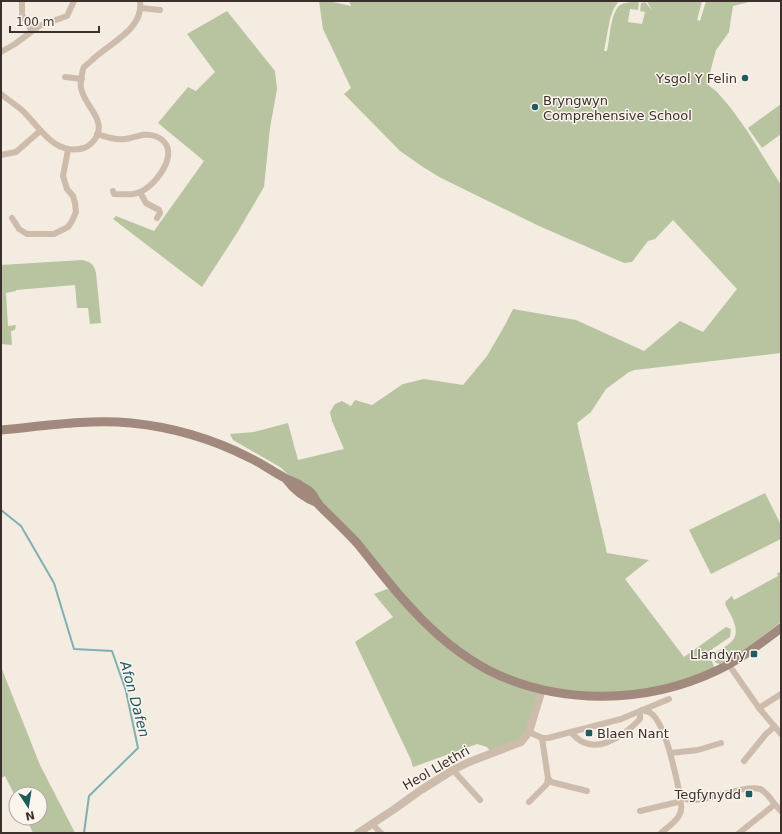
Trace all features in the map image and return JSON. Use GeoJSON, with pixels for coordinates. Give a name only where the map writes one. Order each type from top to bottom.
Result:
{"type":"FeatureCollection","features":[{"type":"Feature","properties":{"kind":"main road"},"geometry":{"type":"LineString","coordinates":[[1,430],[90,422],[131,423],[192,434],[224,445],[252,458],[287,480],[301,495],[318,503],[356,542],[412,610],[464,655],[489,670],[542,689],[576,695],[610,697],[650,693],[688,683],[729,664],[761,644],[781,628]]}},
{"type":"Feature","properties":{"kind":"street"},"geometry":{"type":"LineString","coordinates":[[22,1],[22,15],[32,31]]}},
{"type":"Feature","properties":{"kind":"street"},"geometry":{"type":"LineString","coordinates":[[1,52],[15,44],[39,26],[66,16],[74,1]]}},
{"type":"Feature","properties":{"kind":"street"},"geometry":{"type":"LineString","coordinates":[[1,94],[25,113],[40,131],[50,140],[68,150],[85,147],[94,142],[99,130],[97,118],[81,88],[84,68],[96,56],[132,29],[140,15],[140,1]]}},
{"type":"Feature","properties":{"kind":"street"},"geometry":{"type":"LineString","coordinates":[[141,8],[160,10]]}},
{"type":"Feature","properties":{"kind":"street"},"geometry":{"type":"LineString","coordinates":[[65,77],[82,79]]}},
{"type":"Feature","properties":{"kind":"street"},"geometry":{"type":"LineString","coordinates":[[1,155],[16,152],[40,131]]}},
{"type":"Feature","properties":{"kind":"street"},"geometry":{"type":"LineString","coordinates":[[98,134],[111,138],[125,139],[145,134],[156,136],[164,142],[167,148],[169,158],[163,171],[152,184],[140,192],[132,194],[114,194],[113,191]]}},
{"type":"Feature","properties":{"kind":"street"},"geometry":{"type":"LineString","coordinates":[[12,218],[19,229],[27,234],[54,234],[68,227],[76,212],[73,196],[67,189],[63,176],[68,150]]}},
{"type":"Feature","properties":{"kind":"street"},"geometry":{"type":"LineString","coordinates":[[140,192],[146,203],[159,210],[160,213],[157,218]]}},
{"type":"Feature","properties":{"kind":"street"},"geometry":{"type":"LineString","coordinates":[[729,664],[759,708],[781,734]]}},
{"type":"Feature","properties":{"kind":"street"},"geometry":{"type":"LineString","coordinates":[[542,689],[529,732],[542,738],[548,738],[620,719],[670,699]]}},
{"type":"Feature","properties":{"kind":"street"},"geometry":{"type":"LineString","coordinates":[[759,708],[781,694]]}},
{"type":"Feature","properties":{"kind":"street"},"geometry":{"type":"LineString","coordinates":[[572,732],[576,738],[589,744],[598,745],[608,742],[632,728],[640,719],[641,711]]}},
{"type":"Feature","properties":{"kind":"street"},"geometry":{"type":"LineString","coordinates":[[641,711],[650,712],[658,724],[671,753],[682,800],[683,807],[680,817],[661,833]]}},
{"type":"Feature","properties":{"kind":"street"},"geometry":{"type":"LineString","coordinates":[[744,761],[766,734],[774,727]]}},
{"type":"Feature","properties":{"kind":"street","name":"Heol Llethri"},"geometry":{"type":"LineString","coordinates":[[358,833],[453,770],[469,762],[521,742],[529,732]]}},
{"type":"Feature","properties":{"kind":"street"},"geometry":{"type":"LineString","coordinates":[[529,802],[547,784],[548,778],[542,738]]}},
{"type":"Feature","properties":{"kind":"street"},"geometry":{"type":"LineString","coordinates":[[671,753],[698,750],[721,743]]}},
{"type":"Feature","properties":{"kind":"street"},"geometry":{"type":"LineString","coordinates":[[453,770],[480,800]]}},
{"type":"Feature","properties":{"kind":"street"},"geometry":{"type":"LineString","coordinates":[[548,778],[552,782],[587,791]]}},
{"type":"Feature","properties":{"kind":"street"},"geometry":{"type":"LineString","coordinates":[[640,811],[682,800],[696,799],[754,788],[766,792],[781,811]]}},
{"type":"Feature","properties":{"kind":"street"},"geometry":{"type":"LineString","coordinates":[[739,833],[774,804]]}},
{"type":"Feature","properties":{"kind":"street"},"geometry":{"type":"LineString","coordinates":[[372,824],[381,833]]}},
{"type":"Feature","properties":{"kind":"green space"},"geometry":{"type":"Polygon","coordinates":[[[319,1],[329,1],[351,6],[349,1],[619,1],[614,8],[610,19],[604,51],[607,51],[612,20],[617,9],[622,4],[639,1],[638,10],[630,9],[628,22],[642,24],[645,12],[640,11],[641,3],[645,2],[653,11],[647,2],[702,1],[697,20],[700,21],[706,1],[753,1],[733,6],[729,32],[716,50],[707,84],[717,92],[730,107],[748,132],[781,185],[781,353],[635,370],[629,372],[606,389],[591,412],[577,423],[607,553],[649,560],[625,579],[684,657],[726,627],[731,629],[730,637],[708,652],[716,671],[687,683],[610,697],[542,689],[529,732],[521,742],[491,753],[487,747],[477,744],[413,767],[355,642],[393,617],[374,594],[387,589],[392,591],[318,503],[280,467],[233,440],[230,434],[254,432],[288,423],[298,460],[344,449],[332,421],[330,412],[335,404],[342,401],[351,406],[355,400],[372,405],[403,384],[424,379],[463,385],[487,356],[513,309],[576,320],[644,351],[680,321],[703,332],[737,289],[673,220],[655,239],[648,241],[632,262],[624,263],[539,226],[441,178],[423,167],[400,151],[344,94],[351,88],[323,29],[319,1]]]}},
{"type":"Feature","properties":{"kind":"green space"},"geometry":{"type":"Polygon","coordinates":[[[227,11],[275,71],[277,89],[270,128],[264,187],[237,233],[202,287],[113,219],[116,216],[154,231],[204,161],[158,123],[188,87],[196,91],[215,72],[187,34],[227,11]]]}},
{"type":"Feature","properties":{"kind":"green space"},"geometry":{"type":"Polygon","coordinates":[[[781,104],[781,134],[762,148],[748,128],[781,104]]]}},
{"type":"Feature","properties":{"kind":"green space"},"geometry":{"type":"Polygon","coordinates":[[[82,260],[92,264],[96,273],[101,323],[90,324],[88,308],[77,308],[75,285],[16,290],[6,293],[8,326],[16,325],[15,330],[11,331],[12,345],[1,344],[1,265],[82,260]]]}},
{"type":"Feature","properties":{"kind":"green space"},"geometry":{"type":"Polygon","coordinates":[[[765,493],[781,525],[781,539],[711,574],[689,530],[765,493]]]}},
{"type":"Feature","properties":{"kind":"green space"},"geometry":{"type":"Polygon","coordinates":[[[781,572],[781,622],[741,653],[720,664],[716,663],[713,658],[714,653],[722,649],[733,640],[736,631],[732,617],[725,604],[726,601],[732,596],[734,600],[778,576],[777,573],[781,572]]]}},
{"type":"Feature","properties":{"kind":"green space"},"geometry":{"type":"Polygon","coordinates":[[[1,667],[40,765],[75,833],[33,833],[30,826],[48,826],[48,786],[10,786],[5,776],[1,778],[1,667]]]}},
{"type":"Feature","properties":{"kind":"waterway","name":"Afon Dafen"},"geometry":{"type":"LineString","coordinates":[[1,510],[21,526],[54,583],[74,649],[112,651],[126,691],[138,748],[89,796],[84,833]]}},
{"type":"Feature","properties":{"kind":"place","name":"Ysgol Y Felin"},"geometry":{"type":"Point","coordinates":[745,78]}},
{"type":"Feature","properties":{"kind":"place","name":"Bryngwyn Comprehensive School"},"geometry":{"type":"Point","coordinates":[535,107]}},
{"type":"Feature","properties":{"kind":"place","name":"Llandyry"},"geometry":{"type":"Point","coordinates":[754,654]}},
{"type":"Feature","properties":{"kind":"place","name":"Blaen Nant"},"geometry":{"type":"Point","coordinates":[589,733]}},
{"type":"Feature","properties":{"kind":"place","name":"Tegfynydd"},"geometry":{"type":"Point","coordinates":[749,794]}}]}
